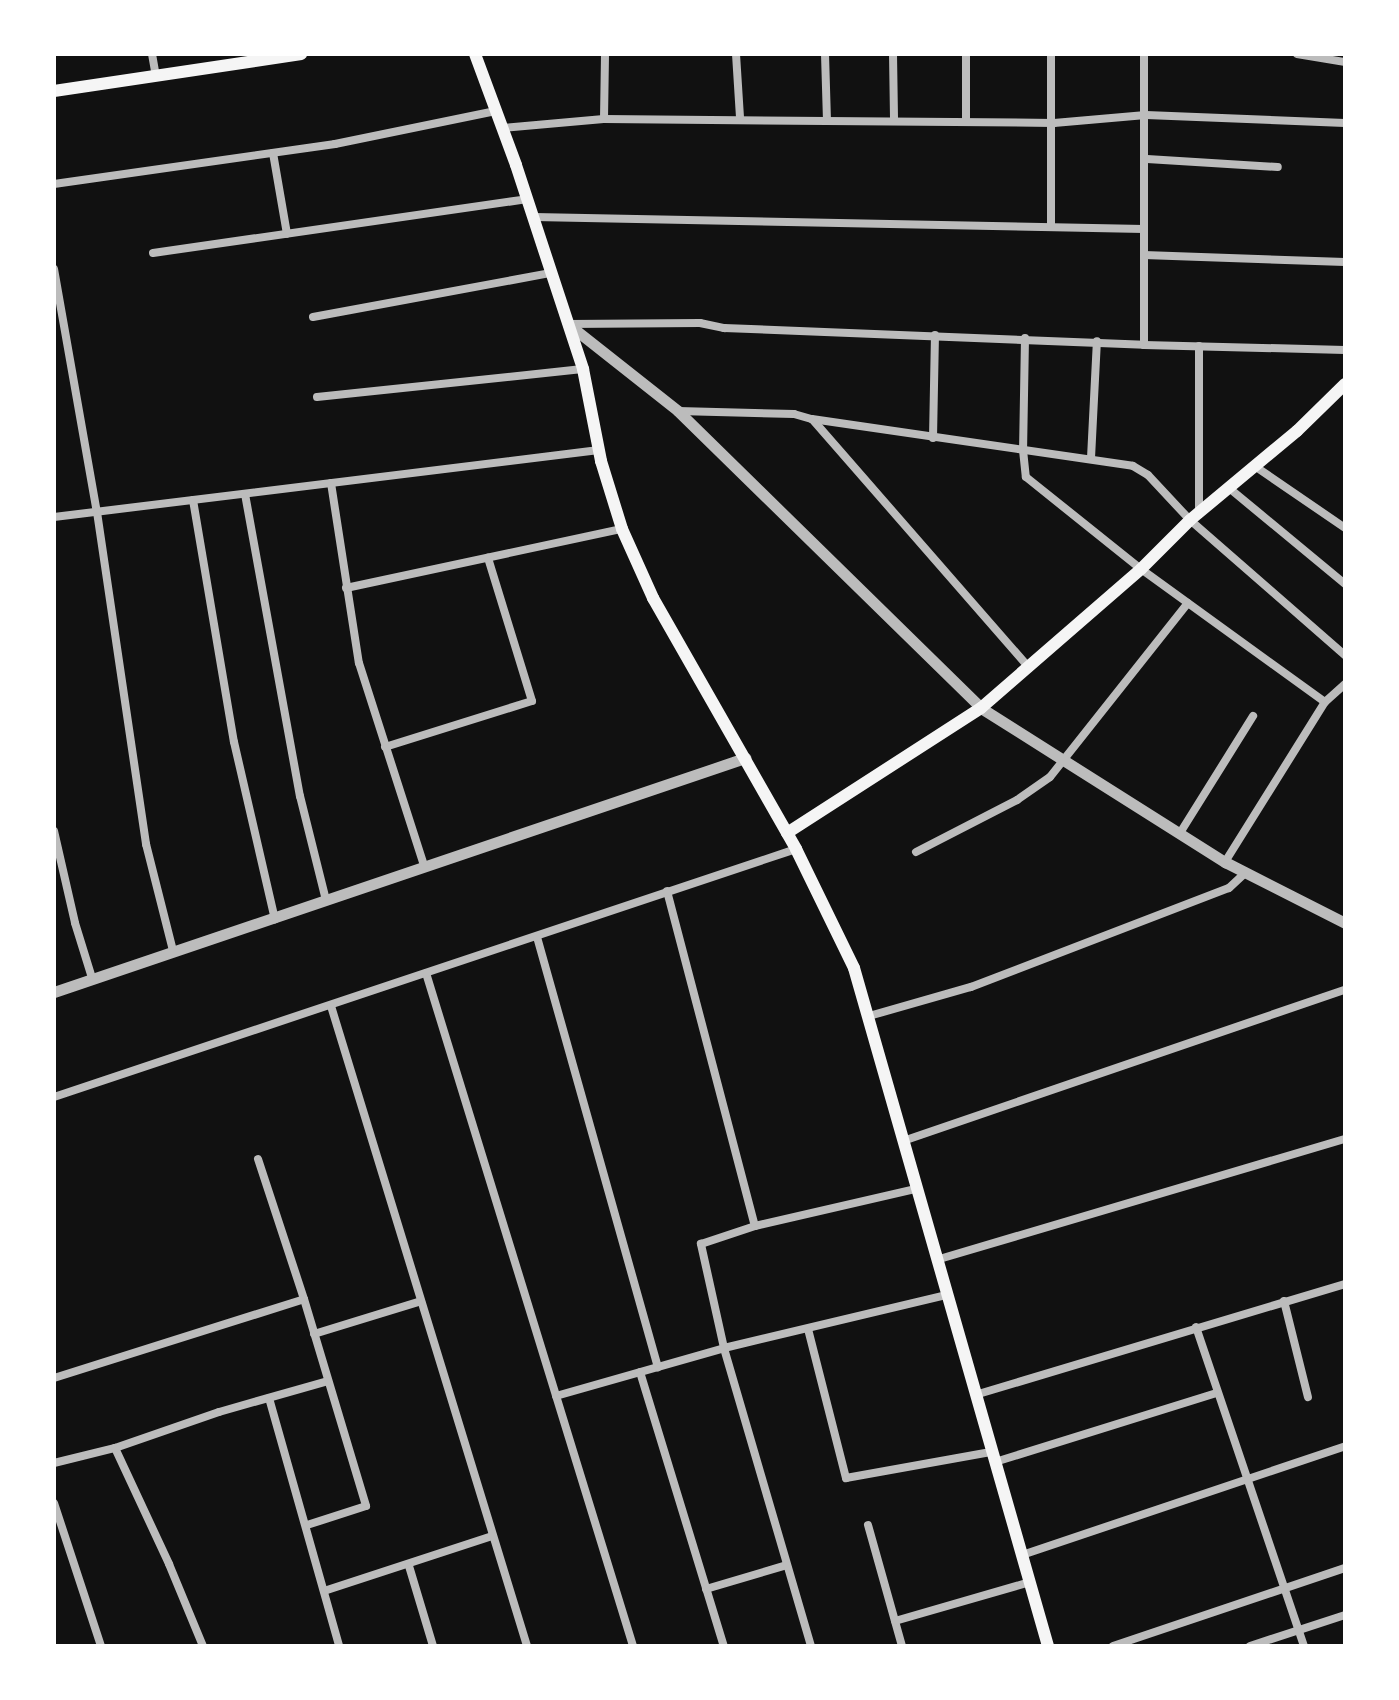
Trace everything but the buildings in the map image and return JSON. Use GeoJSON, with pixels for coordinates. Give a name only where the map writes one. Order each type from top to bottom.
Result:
{"type":"FeatureCollection","features":[{"type":"Feature","properties":{"kind":"main road"},"geometry":{"type":"LineString","coordinates":[[54,89],[156,77],[255,58],[301,54]]}},
{"type":"Feature","properties":{"kind":"main road"},"geometry":{"type":"LineString","coordinates":[[475,54],[534,217],[583,369],[599,450],[622,529],[653,598],[796,849],[846,948],[869,1016],[915,1189],[1048,1646]]}},
{"type":"Feature","properties":{"kind":"main road"},"geometry":{"type":"LineString","coordinates":[[787,833],[981,708],[1141,569],[1194,516],[1256,467],[1345,384]]}},
{"type":"Feature","properties":{"kind":"street"},"geometry":{"type":"LineString","coordinates":[[152,54],[156,77]]}},
{"type":"Feature","properties":{"kind":"street"},"geometry":{"type":"LineString","coordinates":[[604,119],[605,54]]}},
{"type":"Feature","properties":{"kind":"street"},"geometry":{"type":"LineString","coordinates":[[736,54],[740,118]]}},
{"type":"Feature","properties":{"kind":"street"},"geometry":{"type":"LineString","coordinates":[[825,54],[827,121]]}},
{"type":"Feature","properties":{"kind":"street"},"geometry":{"type":"LineString","coordinates":[[893,54],[894,119]]}},
{"type":"Feature","properties":{"kind":"street"},"geometry":{"type":"LineString","coordinates":[[966,54],[966,119]]}},
{"type":"Feature","properties":{"kind":"street"},"geometry":{"type":"LineString","coordinates":[[1051,54],[1054,123],[1051,226]]}},
{"type":"Feature","properties":{"kind":"street"},"geometry":{"type":"LineString","coordinates":[[1144,54],[1147,159],[1144,345]]}},
{"type":"Feature","properties":{"kind":"street"},"geometry":{"type":"LineString","coordinates":[[1297,54],[1345,62]]}},
{"type":"Feature","properties":{"kind":"street"},"geometry":{"type":"LineString","coordinates":[[54,184],[335,144],[496,111]]}},
{"type":"Feature","properties":{"kind":"street"},"geometry":{"type":"LineString","coordinates":[[503,128],[604,119],[966,119],[1054,123],[1146,115],[1345,123]]}},
{"type":"Feature","properties":{"kind":"street"},"geometry":{"type":"LineString","coordinates":[[273,153],[287,234]]}},
{"type":"Feature","properties":{"kind":"street"},"geometry":{"type":"LineString","coordinates":[[1147,159],[1278,167]]}},
{"type":"Feature","properties":{"kind":"street"},"geometry":{"type":"LineString","coordinates":[[153,253],[527,199]]}},
{"type":"Feature","properties":{"kind":"street"},"geometry":{"type":"LineString","coordinates":[[534,217],[1144,229]]}},
{"type":"Feature","properties":{"kind":"street"},"geometry":{"type":"LineString","coordinates":[[1144,255],[1345,262]]}},
{"type":"Feature","properties":{"kind":"street"},"geometry":{"type":"LineString","coordinates":[[54,269],[97,512],[146,844],[173,951]]}},
{"type":"Feature","properties":{"kind":"street"},"geometry":{"type":"LineString","coordinates":[[313,317],[551,273]]}},
{"type":"Feature","properties":{"kind":"street"},"geometry":{"type":"LineString","coordinates":[[568,324],[700,323],[724,328],[1345,350]]}},
{"type":"Feature","properties":{"kind":"street"},"geometry":{"type":"LineString","coordinates":[[568,324],[678,411],[981,708],[1225,862],[1345,923]]}},
{"type":"Feature","properties":{"kind":"street"},"geometry":{"type":"LineString","coordinates":[[933,438],[935,335]]}},
{"type":"Feature","properties":{"kind":"street"},"geometry":{"type":"LineString","coordinates":[[1025,338],[1023,450],[1026,477],[1141,569],[1325,702]]}},
{"type":"Feature","properties":{"kind":"street"},"geometry":{"type":"LineString","coordinates":[[1091,458],[1097,341]]}},
{"type":"Feature","properties":{"kind":"street"},"geometry":{"type":"LineString","coordinates":[[1194,516],[1199,346]]}},
{"type":"Feature","properties":{"kind":"street"},"geometry":{"type":"LineString","coordinates":[[317,397],[583,369]]}},
{"type":"Feature","properties":{"kind":"street"},"geometry":{"type":"LineString","coordinates":[[678,411],[794,414],[933,438],[1091,458],[1141,469],[1345,655]]}},
{"type":"Feature","properties":{"kind":"street"},"geometry":{"type":"LineString","coordinates":[[812,419],[1029,668]]}},
{"type":"Feature","properties":{"kind":"street"},"geometry":{"type":"LineString","coordinates":[[54,517],[599,450]]}},
{"type":"Feature","properties":{"kind":"street"},"geometry":{"type":"LineString","coordinates":[[1256,467],[1345,528]]}},
{"type":"Feature","properties":{"kind":"street"},"geometry":{"type":"LineString","coordinates":[[331,483],[359,663],[424,866]]}},
{"type":"Feature","properties":{"kind":"street"},"geometry":{"type":"LineString","coordinates":[[1229,488],[1345,584]]}},
{"type":"Feature","properties":{"kind":"street"},"geometry":{"type":"LineString","coordinates":[[245,494],[300,796],[326,900]]}},
{"type":"Feature","properties":{"kind":"street"},"geometry":{"type":"LineString","coordinates":[[193,500],[234,742],[275,919]]}},
{"type":"Feature","properties":{"kind":"street"},"geometry":{"type":"LineString","coordinates":[[346,588],[622,529]]}},
{"type":"Feature","properties":{"kind":"street"},"geometry":{"type":"LineString","coordinates":[[385,747],[532,701],[488,558]]}},
{"type":"Feature","properties":{"kind":"street"},"geometry":{"type":"LineString","coordinates":[[916,852],[1035,789],[1065,759],[1188,603]]}},
{"type":"Feature","properties":{"kind":"street"},"geometry":{"type":"LineString","coordinates":[[1225,862],[1325,702],[1345,684]]}},
{"type":"Feature","properties":{"kind":"street"},"geometry":{"type":"LineString","coordinates":[[1180,833],[1253,716]]}},
{"type":"Feature","properties":{"kind":"street"},"geometry":{"type":"LineString","coordinates":[[54,992],[745,758]]}},
{"type":"Feature","properties":{"kind":"street"},"geometry":{"type":"LineString","coordinates":[[54,831],[75,923],[92,978]]}},
{"type":"Feature","properties":{"kind":"street"},"geometry":{"type":"LineString","coordinates":[[54,1097],[796,849]]}},
{"type":"Feature","properties":{"kind":"street"},"geometry":{"type":"LineString","coordinates":[[869,1016],[971,987],[1229,888],[1245,873]]}},
{"type":"Feature","properties":{"kind":"street"},"geometry":{"type":"LineString","coordinates":[[667,891],[755,1226]]}},
{"type":"Feature","properties":{"kind":"street"},"geometry":{"type":"LineString","coordinates":[[537,937],[658,1367]]}},
{"type":"Feature","properties":{"kind":"street"},"geometry":{"type":"LineString","coordinates":[[426,973],[633,1646]]}},
{"type":"Feature","properties":{"kind":"street"},"geometry":{"type":"LineString","coordinates":[[903,1141],[1345,990]]}},
{"type":"Feature","properties":{"kind":"street"},"geometry":{"type":"LineString","coordinates":[[331,1006],[527,1646]]}},
{"type":"Feature","properties":{"kind":"street"},"geometry":{"type":"LineString","coordinates":[[936,1260],[1345,1139]]}},
{"type":"Feature","properties":{"kind":"street"},"geometry":{"type":"LineString","coordinates":[[258,1159],[366,1506],[307,1525]]}},
{"type":"Feature","properties":{"kind":"street"},"geometry":{"type":"LineString","coordinates":[[811,1646],[724,1348],[701,1244],[755,1226],[915,1189]]}},
{"type":"Feature","properties":{"kind":"street"},"geometry":{"type":"LineString","coordinates":[[975,1395],[1345,1284]]}},
{"type":"Feature","properties":{"kind":"street"},"geometry":{"type":"LineString","coordinates":[[556,1396],[724,1348],[946,1295]]}},
{"type":"Feature","properties":{"kind":"street"},"geometry":{"type":"LineString","coordinates":[[54,1378],[304,1299]]}},
{"type":"Feature","properties":{"kind":"street"},"geometry":{"type":"LineString","coordinates":[[314,1334],[421,1301]]}},
{"type":"Feature","properties":{"kind":"street"},"geometry":{"type":"LineString","coordinates":[[1284,1301],[1308,1397]]}},
{"type":"Feature","properties":{"kind":"street"},"geometry":{"type":"LineString","coordinates":[[1196,1327],[1304,1646]]}},
{"type":"Feature","properties":{"kind":"street"},"geometry":{"type":"LineString","coordinates":[[808,1329],[846,1478],[993,1457],[1217,1393]]}},
{"type":"Feature","properties":{"kind":"street"},"geometry":{"type":"LineString","coordinates":[[640,1372],[724,1646]]}},
{"type":"Feature","properties":{"kind":"street"},"geometry":{"type":"LineString","coordinates":[[54,1463],[115,1448],[328,1381]]}},
{"type":"Feature","properties":{"kind":"street"},"geometry":{"type":"LineString","coordinates":[[269,1398],[339,1646]]}},
{"type":"Feature","properties":{"kind":"street"},"geometry":{"type":"LineString","coordinates":[[1022,1555],[1345,1446]]}},
{"type":"Feature","properties":{"kind":"street"},"geometry":{"type":"LineString","coordinates":[[115,1448],[203,1646]]}},
{"type":"Feature","properties":{"kind":"street"},"geometry":{"type":"LineString","coordinates":[[54,1503],[101,1646]]}},
{"type":"Feature","properties":{"kind":"street"},"geometry":{"type":"LineString","coordinates":[[868,1525],[902,1646]]}},
{"type":"Feature","properties":{"kind":"street"},"geometry":{"type":"LineString","coordinates":[[324,1591],[409,1566],[492,1536]]}},
{"type":"Feature","properties":{"kind":"street"},"geometry":{"type":"LineString","coordinates":[[706,1589],[787,1565]]}},
{"type":"Feature","properties":{"kind":"street"},"geometry":{"type":"LineString","coordinates":[[409,1566],[433,1646]]}},
{"type":"Feature","properties":{"kind":"street"},"geometry":{"type":"LineString","coordinates":[[1113,1646],[1345,1568]]}},
{"type":"Feature","properties":{"kind":"street"},"geometry":{"type":"LineString","coordinates":[[895,1621],[1030,1582]]}},
{"type":"Feature","properties":{"kind":"street"},"geometry":{"type":"LineString","coordinates":[[1250,1646],[1345,1615]]}}]}
